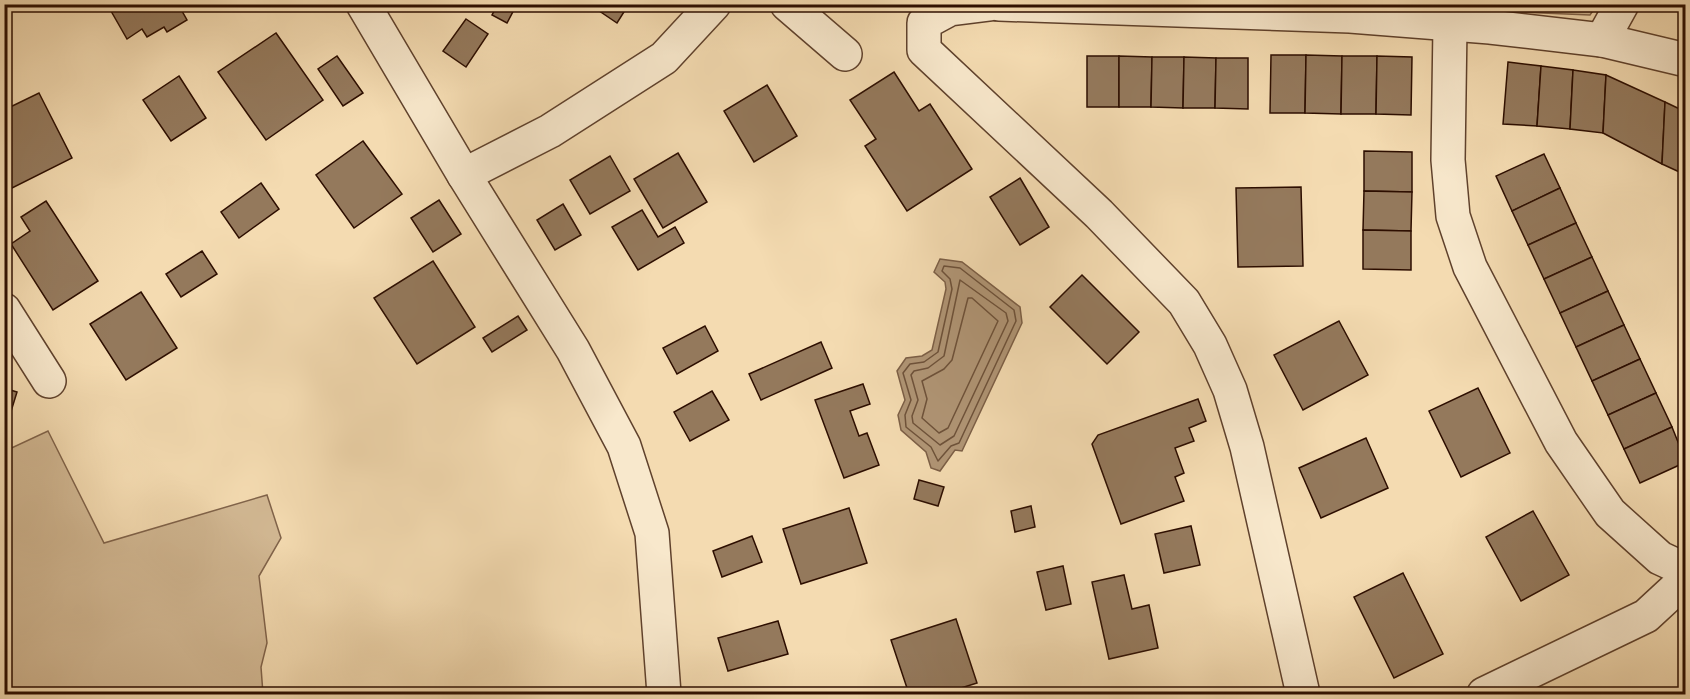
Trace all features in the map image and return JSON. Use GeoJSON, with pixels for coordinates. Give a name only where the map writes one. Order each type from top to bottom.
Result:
{"type":"FeatureCollection","features":[{"type":"Feature","properties":{"kind":"street"},"geometry":{"type":"LineString","coordinates":[[363,4],[464,176],[573,350],[624,446],[652,532],[664,694]]}},
{"type":"Feature","properties":{"kind":"street"},"geometry":{"type":"LineString","coordinates":[[464,176],[550,131],[664,58],[714,4]]}},
{"type":"Feature","properties":{"kind":"street"},"geometry":{"type":"LineString","coordinates":[[787,4],[845,54]]}},
{"type":"Feature","properties":{"kind":"street"},"geometry":{"type":"LineString","coordinates":[[990,4],[950,9],[924,23],[924,50],[1099,214],[1189,310],[1210,345],[1230,390],[1247,447],[1303,694]]}},
{"type":"Feature","properties":{"kind":"street"},"geometry":{"type":"LineString","coordinates":[[999,4],[1237,9],[1350,16],[1450,26],[1490,27],[1602,40],[1686,60]]}},
{"type":"Feature","properties":{"kind":"street"},"geometry":{"type":"LineString","coordinates":[[1602,40],[1622,4]]}},
{"type":"Feature","properties":{"kind":"street"},"geometry":{"type":"LineString","coordinates":[[1450,26],[1448,160],[1453,216],[1470,267],[1560,442],[1610,513],[1660,558],[1686,570]]}},
{"type":"Feature","properties":{"kind":"street"},"geometry":{"type":"LineString","coordinates":[[4,310],[49,381]]}},
{"type":"Feature","properties":{"kind":"street"},"geometry":{"type":"LineString","coordinates":[[1484,694],[1646,616],[1686,579]]}},
{"type":"Feature","properties":{"kind":"shaded area"},"geometry":{"type":"Polygon","coordinates":[[[1348,5],[1597,5],[1590,15],[1348,5]]]}},
{"type":"Feature","properties":{"kind":"shaded area"},"geometry":{"type":"Polygon","coordinates":[[[48,431],[104,543],[267,495],[281,538],[259,576],[267,643],[261,667],[263,694],[5,694],[5,451],[48,431]]]}},
{"type":"Feature","properties":{"kind":"water"},"geometry":{"type":"Polygon","coordinates":[[[940,259],[962,262],[1020,307],[1022,323],[962,451],[955,450],[940,471],[931,468],[926,452],[901,430],[898,415],[905,400],[897,371],[906,358],[922,356],[932,350],[946,289],[945,282],[934,272],[940,259]]]}},
{"type":"Feature","properties":{"kind":"building"},"geometry":{"type":"Polygon","coordinates":[[[107,4],[178,4],[187,20],[167,32],[164,27],[147,37],[142,29],[127,39],[107,4]]]}},
{"type":"Feature","properties":{"kind":"building"},"geometry":{"type":"Polygon","coordinates":[[[498,4],[517,4],[507,23],[492,15],[498,4]]]}},
{"type":"Feature","properties":{"kind":"building"},"geometry":{"type":"Polygon","coordinates":[[[589,4],[629,4],[617,23],[589,4]]]}},
{"type":"Feature","properties":{"kind":"building"},"geometry":{"type":"Polygon","coordinates":[[[466,19],[488,34],[466,67],[443,51],[466,19]]]}},
{"type":"Feature","properties":{"kind":"building"},"geometry":{"type":"Polygon","coordinates":[[[276,33],[323,100],[266,140],[218,72],[276,33]]]}},
{"type":"Feature","properties":{"kind":"building"},"geometry":{"type":"Polygon","coordinates":[[[1271,55],[1306,55],[1305,113],[1270,113],[1271,55]]]}},
{"type":"Feature","properties":{"kind":"building"},"geometry":{"type":"Polygon","coordinates":[[[1306,55],[1342,56],[1341,114],[1305,113],[1306,55]]]}},
{"type":"Feature","properties":{"kind":"building"},"geometry":{"type":"Polygon","coordinates":[[[337,56],[363,93],[343,106],[318,69],[337,56]]]}},
{"type":"Feature","properties":{"kind":"building"},"geometry":{"type":"Polygon","coordinates":[[[1087,56],[1119,56],[1119,107],[1087,107],[1087,56]]]}},
{"type":"Feature","properties":{"kind":"building"},"geometry":{"type":"Polygon","coordinates":[[[1119,56],[1152,57],[1151,107],[1119,107],[1119,56]]]}},
{"type":"Feature","properties":{"kind":"building"},"geometry":{"type":"Polygon","coordinates":[[[1342,56],[1377,56],[1376,114],[1341,114],[1342,56]]]}},
{"type":"Feature","properties":{"kind":"building"},"geometry":{"type":"Polygon","coordinates":[[[1377,56],[1412,57],[1411,115],[1376,114],[1377,56]]]}},
{"type":"Feature","properties":{"kind":"building"},"geometry":{"type":"Polygon","coordinates":[[[1152,57],[1184,57],[1183,108],[1151,107],[1152,57]]]}},
{"type":"Feature","properties":{"kind":"building"},"geometry":{"type":"Polygon","coordinates":[[[1184,57],[1216,58],[1215,108],[1183,108],[1184,57]]]}},
{"type":"Feature","properties":{"kind":"building"},"geometry":{"type":"Polygon","coordinates":[[[1216,58],[1248,58],[1248,109],[1215,108],[1216,58]]]}},
{"type":"Feature","properties":{"kind":"building"},"geometry":{"type":"Polygon","coordinates":[[[1508,62],[1541,66],[1537,126],[1503,124],[1508,62]]]}},
{"type":"Feature","properties":{"kind":"building"},"geometry":{"type":"Polygon","coordinates":[[[1541,66],[1573,70],[1570,129],[1537,126],[1541,66]]]}},
{"type":"Feature","properties":{"kind":"building"},"geometry":{"type":"Polygon","coordinates":[[[1573,70],[1606,75],[1603,133],[1570,129],[1573,70]]]}},
{"type":"Feature","properties":{"kind":"building"},"geometry":{"type":"Polygon","coordinates":[[[894,72],[919,111],[930,104],[972,169],[907,211],[865,146],[876,139],[850,100],[894,72]]]}},
{"type":"Feature","properties":{"kind":"building"},"geometry":{"type":"Polygon","coordinates":[[[1606,75],[1665,102],[1662,164],[1603,133],[1606,75]]]}},
{"type":"Feature","properties":{"kind":"building"},"geometry":{"type":"Polygon","coordinates":[[[179,76],[206,118],[171,141],[143,100],[179,76]]]}},
{"type":"Feature","properties":{"kind":"building"},"geometry":{"type":"Polygon","coordinates":[[[767,85],[797,136],[754,162],[724,111],[767,85]]]}},
{"type":"Feature","properties":{"kind":"building"},"geometry":{"type":"Polygon","coordinates":[[[39,93],[72,158],[4,192],[4,110],[39,93]]]}},
{"type":"Feature","properties":{"kind":"building"},"geometry":{"type":"Polygon","coordinates":[[[1665,102],[1686,112],[1686,175],[1662,164],[1665,102]]]}},
{"type":"Feature","properties":{"kind":"building"},"geometry":{"type":"Polygon","coordinates":[[[363,141],[402,194],[354,228],[316,175],[363,141]]]}},
{"type":"Feature","properties":{"kind":"building"},"geometry":{"type":"Polygon","coordinates":[[[1364,151],[1412,152],[1412,192],[1364,191],[1364,151]]]}},
{"type":"Feature","properties":{"kind":"building"},"geometry":{"type":"Polygon","coordinates":[[[678,153],[707,202],[663,228],[634,179],[678,153]]]}},
{"type":"Feature","properties":{"kind":"building"},"geometry":{"type":"Polygon","coordinates":[[[1544,154],[1560,188],[1512,211],[1496,176],[1544,154]]]}},
{"type":"Feature","properties":{"kind":"building"},"geometry":{"type":"Polygon","coordinates":[[[610,156],[630,191],[590,214],[570,180],[610,156]]]}},
{"type":"Feature","properties":{"kind":"building"},"geometry":{"type":"Polygon","coordinates":[[[1020,178],[1049,227],[1020,245],[990,197],[1020,178]]]}},
{"type":"Feature","properties":{"kind":"building"},"geometry":{"type":"Polygon","coordinates":[[[261,183],[279,209],[239,238],[221,212],[261,183]]]}},
{"type":"Feature","properties":{"kind":"building"},"geometry":{"type":"Polygon","coordinates":[[[1301,187],[1303,266],[1238,267],[1236,188],[1301,187]]]}},
{"type":"Feature","properties":{"kind":"building"},"geometry":{"type":"Polygon","coordinates":[[[1560,188],[1576,223],[1528,245],[1512,211],[1560,188]]]}},
{"type":"Feature","properties":{"kind":"building"},"geometry":{"type":"Polygon","coordinates":[[[1364,191],[1412,192],[1411,231],[1363,230],[1364,191]]]}},
{"type":"Feature","properties":{"kind":"building"},"geometry":{"type":"Polygon","coordinates":[[[439,200],[461,234],[433,252],[411,218],[439,200]]]}},
{"type":"Feature","properties":{"kind":"building"},"geometry":{"type":"Polygon","coordinates":[[[46,201],[98,281],[53,310],[11,244],[30,231],[21,217],[46,201]]]}},
{"type":"Feature","properties":{"kind":"building"},"geometry":{"type":"Polygon","coordinates":[[[563,204],[581,235],[555,250],[537,220],[563,204]]]}},
{"type":"Feature","properties":{"kind":"building"},"geometry":{"type":"Polygon","coordinates":[[[642,210],[658,237],[675,227],[684,243],[638,270],[612,227],[642,210]]]}},
{"type":"Feature","properties":{"kind":"building"},"geometry":{"type":"Polygon","coordinates":[[[1576,223],[1592,257],[1544,279],[1528,245],[1576,223]]]}},
{"type":"Feature","properties":{"kind":"building"},"geometry":{"type":"Polygon","coordinates":[[[1363,230],[1411,231],[1411,270],[1363,269],[1363,230]]]}},
{"type":"Feature","properties":{"kind":"building"},"geometry":{"type":"Polygon","coordinates":[[[202,251],[217,274],[181,297],[166,274],[202,251]]]}},
{"type":"Feature","properties":{"kind":"building"},"geometry":{"type":"Polygon","coordinates":[[[1592,257],[1608,291],[1560,313],[1544,279],[1592,257]]]}},
{"type":"Feature","properties":{"kind":"building"},"geometry":{"type":"Polygon","coordinates":[[[433,261],[475,327],[417,364],[374,298],[433,261]]]}},
{"type":"Feature","properties":{"kind":"building"},"geometry":{"type":"Polygon","coordinates":[[[1082,275],[1139,332],[1107,364],[1050,307],[1082,275]]]}},
{"type":"Feature","properties":{"kind":"building"},"geometry":{"type":"Polygon","coordinates":[[[1608,291],[1624,325],[1576,347],[1560,313],[1608,291]]]}},
{"type":"Feature","properties":{"kind":"building"},"geometry":{"type":"Polygon","coordinates":[[[141,292],[177,348],[126,380],[90,324],[141,292]]]}},
{"type":"Feature","properties":{"kind":"building"},"geometry":{"type":"Polygon","coordinates":[[[518,316],[527,330],[492,352],[483,338],[518,316]]]}},
{"type":"Feature","properties":{"kind":"building"},"geometry":{"type":"Polygon","coordinates":[[[1339,321],[1368,375],[1303,410],[1274,355],[1339,321]]]}},
{"type":"Feature","properties":{"kind":"building"},"geometry":{"type":"Polygon","coordinates":[[[1624,325],[1640,359],[1592,381],[1576,347],[1624,325]]]}},
{"type":"Feature","properties":{"kind":"building"},"geometry":{"type":"Polygon","coordinates":[[[705,326],[718,351],[677,374],[663,348],[705,326]]]}},
{"type":"Feature","properties":{"kind":"building"},"geometry":{"type":"Polygon","coordinates":[[[821,342],[832,368],[761,400],[749,374],[821,342]]]}},
{"type":"Feature","properties":{"kind":"building"},"geometry":{"type":"Polygon","coordinates":[[[1640,359],[1656,393],[1608,415],[1592,381],[1640,359]]]}},
{"type":"Feature","properties":{"kind":"building"},"geometry":{"type":"Polygon","coordinates":[[[863,384],[870,404],[850,411],[859,436],[867,433],[879,465],[844,478],[815,400],[863,384]]]}},
{"type":"Feature","properties":{"kind":"building"},"geometry":{"type":"Polygon","coordinates":[[[4,388],[17,392],[4,434],[4,388]]]}},
{"type":"Feature","properties":{"kind":"building"},"geometry":{"type":"Polygon","coordinates":[[[1478,388],[1510,453],[1461,477],[1429,411],[1478,388]]]}},
{"type":"Feature","properties":{"kind":"building"},"geometry":{"type":"Polygon","coordinates":[[[712,391],[729,420],[690,441],[674,412],[712,391]]]}},
{"type":"Feature","properties":{"kind":"building"},"geometry":{"type":"Polygon","coordinates":[[[1656,393],[1672,427],[1624,449],[1608,415],[1656,393]]]}},
{"type":"Feature","properties":{"kind":"building"},"geometry":{"type":"Polygon","coordinates":[[[1198,399],[1206,421],[1189,428],[1194,441],[1175,448],[1184,473],[1175,477],[1184,501],[1121,524],[1092,444],[1098,435],[1198,399]]]}},
{"type":"Feature","properties":{"kind":"building"},"geometry":{"type":"Polygon","coordinates":[[[1672,427],[1686,462],[1640,483],[1624,449],[1672,427]]]}},
{"type":"Feature","properties":{"kind":"building"},"geometry":{"type":"Polygon","coordinates":[[[1366,438],[1388,488],[1321,518],[1299,468],[1366,438]]]}},
{"type":"Feature","properties":{"kind":"building"},"geometry":{"type":"Polygon","coordinates":[[[919,480],[944,487],[938,506],[914,499],[919,480]]]}},
{"type":"Feature","properties":{"kind":"building"},"geometry":{"type":"Polygon","coordinates":[[[1031,506],[1035,527],[1015,532],[1011,511],[1031,506]]]}},
{"type":"Feature","properties":{"kind":"building"},"geometry":{"type":"Polygon","coordinates":[[[849,508],[867,563],[801,584],[783,529],[849,508]]]}},
{"type":"Feature","properties":{"kind":"building"},"geometry":{"type":"Polygon","coordinates":[[[1533,511],[1569,575],[1521,601],[1486,537],[1533,511]]]}},
{"type":"Feature","properties":{"kind":"building"},"geometry":{"type":"Polygon","coordinates":[[[1191,526],[1200,565],[1164,573],[1155,534],[1191,526]]]}},
{"type":"Feature","properties":{"kind":"building"},"geometry":{"type":"Polygon","coordinates":[[[752,536],[762,562],[722,577],[713,551],[752,536]]]}},
{"type":"Feature","properties":{"kind":"building"},"geometry":{"type":"Polygon","coordinates":[[[1063,566],[1071,604],[1046,610],[1037,572],[1063,566]]]}},
{"type":"Feature","properties":{"kind":"building"},"geometry":{"type":"Polygon","coordinates":[[[1403,573],[1443,654],[1394,678],[1354,597],[1403,573]]]}},
{"type":"Feature","properties":{"kind":"building"},"geometry":{"type":"Polygon","coordinates":[[[1124,575],[1132,609],[1149,605],[1158,648],[1109,659],[1092,582],[1124,575]]]}},
{"type":"Feature","properties":{"kind":"building"},"geometry":{"type":"Polygon","coordinates":[[[956,619],[977,683],[942,694],[909,694],[891,640],[956,619]]]}},
{"type":"Feature","properties":{"kind":"building"},"geometry":{"type":"Polygon","coordinates":[[[778,621],[788,654],[728,671],[718,638],[778,621]]]}}]}
